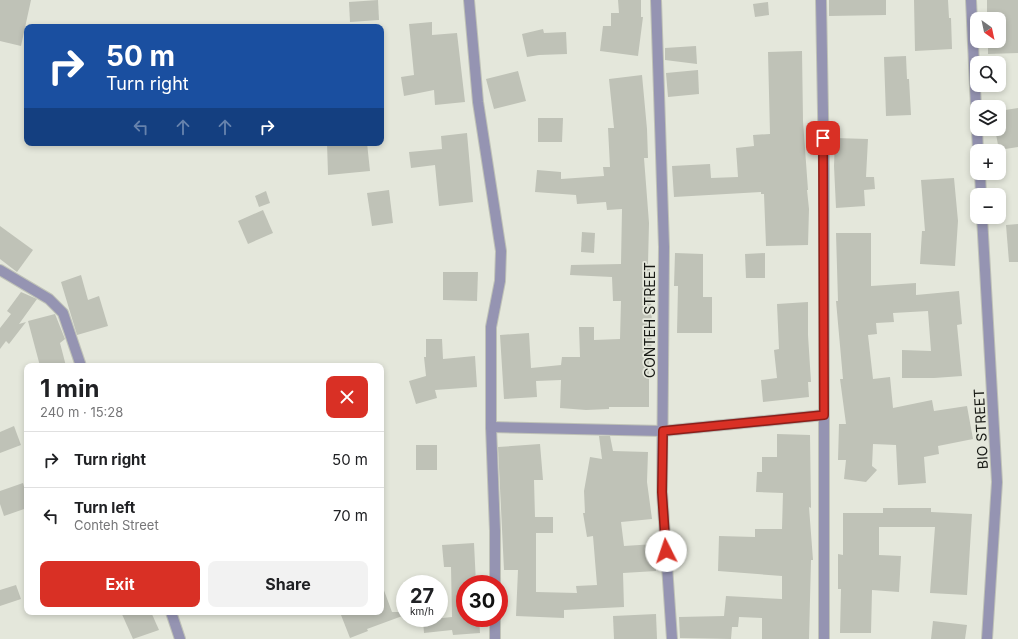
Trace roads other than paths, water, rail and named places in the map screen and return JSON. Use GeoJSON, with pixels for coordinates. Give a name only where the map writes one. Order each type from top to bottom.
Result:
{"type":"FeatureCollection","features":[{"type":"Feature","properties":{"kind":"street"},"geometry":{"type":"LineString","coordinates":[[469,0],[478,102],[502,251],[500,281],[491,327],[491,427],[495,575]]}},
{"type":"Feature","properties":{"kind":"street","name":"CONTEH STREET"},"geometry":{"type":"LineString","coordinates":[[656,0],[664,248],[662,492],[672,639]]}},
{"type":"Feature","properties":{"kind":"street"},"geometry":{"type":"LineString","coordinates":[[821,0],[824,168],[824,639]]}},
{"type":"Feature","properties":{"kind":"street"},"geometry":{"type":"LineString","coordinates":[[971,0],[978,144]]}},
{"type":"Feature","properties":{"kind":"street","name":"BIO STREET"},"geometry":{"type":"LineString","coordinates":[[982,224],[997,482],[988,639]]}},
{"type":"Feature","properties":{"kind":"street"},"geometry":{"type":"LineString","coordinates":[[0,270],[49,299],[63,313],[80,363]]}},
{"type":"Feature","properties":{"kind":"street"},"geometry":{"type":"LineString","coordinates":[[491,427],[663,431],[824,415]]}},
{"type":"Feature","properties":{"kind":"street"},"geometry":{"type":"LineString","coordinates":[[172,615],[180,639]]}},
{"type":"Feature","properties":{"kind":"street"},"geometry":{"type":"LineString","coordinates":[[495,627],[495,639]]}}]}
